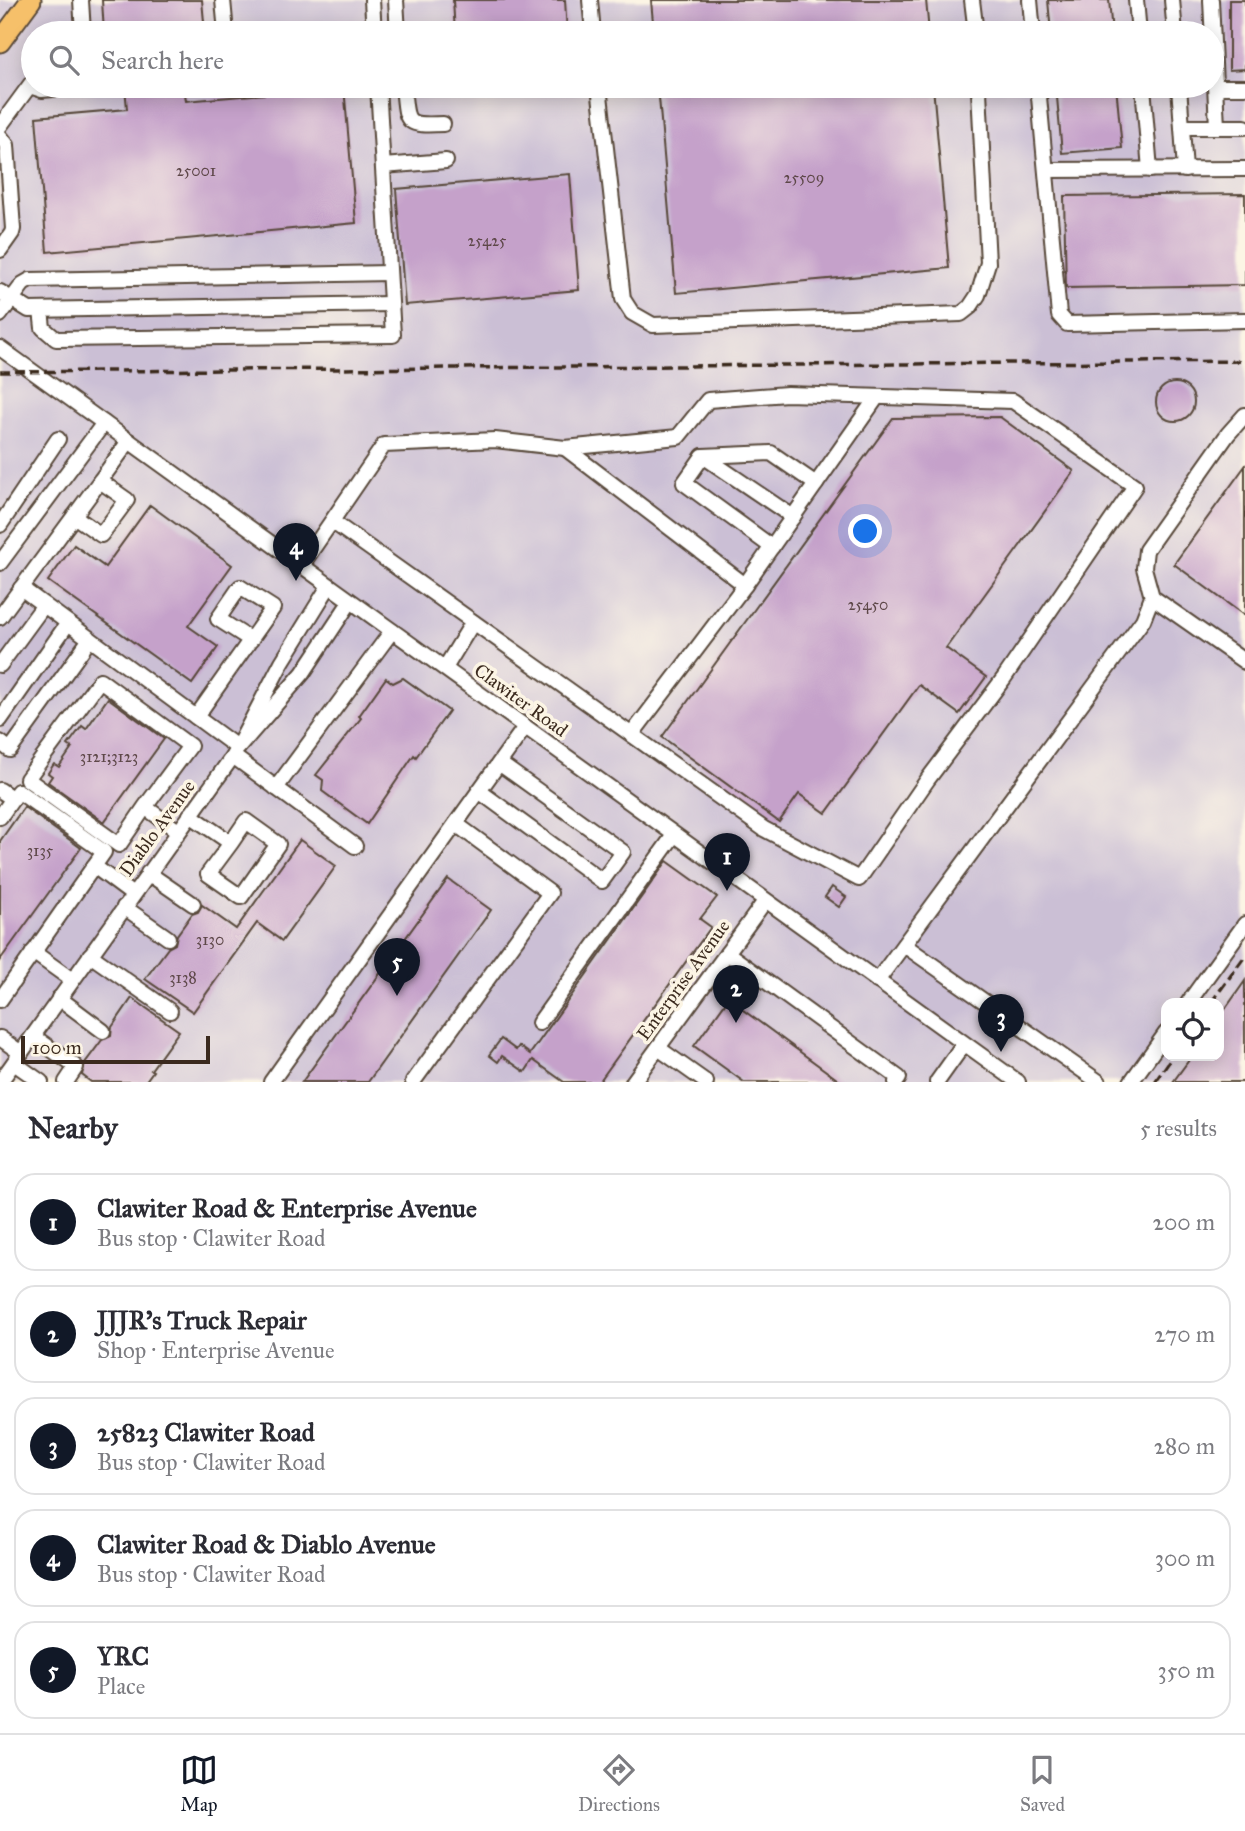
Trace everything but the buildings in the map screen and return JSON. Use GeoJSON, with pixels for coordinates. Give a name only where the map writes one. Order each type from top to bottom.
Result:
{"type":"FeatureCollection","features":[{"type":"Feature","properties":{"kind":"main road"},"geometry":{"type":"LineString","coordinates":[[0,42],[30,0]]}},
{"type":"Feature","properties":{"kind":"street"},"geometry":{"type":"LineString","coordinates":[[81,0],[82,21]]}},
{"type":"Feature","properties":{"kind":"street"},"geometry":{"type":"LineString","coordinates":[[223,0],[225,21]]}},
{"type":"Feature","properties":{"kind":"street"},"geometry":{"type":"LineString","coordinates":[[372,0],[373,21]]}},
{"type":"Feature","properties":{"kind":"street"},"geometry":{"type":"LineString","coordinates":[[396,0],[397,21]]}},
{"type":"Feature","properties":{"kind":"street"},"geometry":{"type":"LineString","coordinates":[[590,0],[592,21]]}},
{"type":"Feature","properties":{"kind":"street"},"geometry":{"type":"LineString","coordinates":[[972,0],[975,21]]}},
{"type":"Feature","properties":{"kind":"street"},"geometry":{"type":"LineString","coordinates":[[1030,0],[1032,21]]}},
{"type":"Feature","properties":{"kind":"street"},"geometry":{"type":"LineString","coordinates":[[1136,0],[1138,21]]}},
{"type":"Feature","properties":{"kind":"street"},"geometry":{"type":"LineString","coordinates":[[1172,0],[1174,21]]}},
{"type":"Feature","properties":{"kind":"street"},"geometry":{"type":"LineString","coordinates":[[1211,0],[1212,21]]}},
{"type":"Feature","properties":{"kind":"street"},"geometry":{"type":"LineString","coordinates":[[78,21],[82,16]]}},
{"type":"Feature","properties":{"kind":"street"},"geometry":{"type":"LineString","coordinates":[[1224,87],[1245,86]]}},
{"type":"Feature","properties":{"kind":"street"},"geometry":{"type":"LineString","coordinates":[[0,126],[21,98]]}},
{"type":"Feature","properties":{"kind":"street"},"geometry":{"type":"LineString","coordinates":[[41,310],[43,328],[56,339],[393,335],[378,98]]}},
{"type":"Feature","properties":{"kind":"street"},"geometry":{"type":"LineString","coordinates":[[404,98],[409,121],[418,125],[443,124]]}},
{"type":"Feature","properties":{"kind":"street"},"geometry":{"type":"LineString","coordinates":[[600,98],[622,299],[632,313],[653,325],[961,314],[978,295],[988,263],[979,98]]}},
{"type":"Feature","properties":{"kind":"street"},"geometry":{"type":"LineString","coordinates":[[1039,98],[1059,315],[1063,321],[1067,324],[1245,320]]}},
{"type":"Feature","properties":{"kind":"street"},"geometry":{"type":"LineString","coordinates":[[1144,98],[1150,170]]}},
{"type":"Feature","properties":{"kind":"street"},"geometry":{"type":"LineString","coordinates":[[1180,98],[1185,170]]}},
{"type":"Feature","properties":{"kind":"street"},"geometry":{"type":"LineString","coordinates":[[1216,98],[1217,127]]}},
{"type":"Feature","properties":{"kind":"street"},"geometry":{"type":"LineString","coordinates":[[1182,127],[1245,127]]}},
{"type":"Feature","properties":{"kind":"street"},"geometry":{"type":"LineString","coordinates":[[0,136],[7,145],[4,178],[12,233],[0,250]]}},
{"type":"Feature","properties":{"kind":"street"},"geometry":{"type":"LineString","coordinates":[[383,166],[446,161]]}},
{"type":"Feature","properties":{"kind":"street"},"geometry":{"type":"LineString","coordinates":[[1046,170],[1245,169]]}},
{"type":"Feature","properties":{"kind":"street"},"geometry":{"type":"LineString","coordinates":[[0,315],[6,296],[30,280],[390,273]]}},
{"type":"Feature","properties":{"kind":"street"},"geometry":{"type":"LineString","coordinates":[[6,296],[25,310],[391,304]]}},
{"type":"Feature","properties":{"kind":"street","name":"Clawiter Road"},"geometry":{"type":"LineString","coordinates":[[0,348],[1018,1082]]}},
{"type":"Feature","properties":{"kind":"street"},"geometry":{"type":"LineString","coordinates":[[301,566],[384,445],[495,440],[565,448],[678,437],[708,400],[787,394],[1013,401],[1135,486],[1004,678],[928,779],[859,879],[764,829],[333,522]]}},
{"type":"Feature","properties":{"kind":"street"},"geometry":{"type":"LineString","coordinates":[[632,734],[746,586],[877,397]]}},
{"type":"Feature","properties":{"kind":"street"},"geometry":{"type":"LineString","coordinates":[[877,981],[1143,620],[1152,597],[1144,568],[1146,550],[1228,434],[1245,415]]}},
{"type":"Feature","properties":{"kind":"street"},"geometry":{"type":"LineString","coordinates":[[0,563],[104,424]]}},
{"type":"Feature","properties":{"kind":"street"},"geometry":{"type":"LineString","coordinates":[[0,525],[58,439]]}},
{"type":"Feature","properties":{"kind":"street"},"geometry":{"type":"LineString","coordinates":[[0,617],[129,441]]}},
{"type":"Feature","properties":{"kind":"street"},"geometry":{"type":"LineString","coordinates":[[565,448],[746,586]]}},
{"type":"Feature","properties":{"kind":"street"},"geometry":{"type":"LineString","coordinates":[[704,456],[771,453],[816,484]]}},
{"type":"Feature","properties":{"kind":"street"},"geometry":{"type":"LineString","coordinates":[[704,456],[793,517]]}},
{"type":"Feature","properties":{"kind":"street"},"geometry":{"type":"LineString","coordinates":[[704,456],[684,483],[772,547]]}},
{"type":"Feature","properties":{"kind":"street"},"geometry":{"type":"LineString","coordinates":[[74,516],[101,535],[127,500],[100,481]]}},
{"type":"Feature","properties":{"kind":"street","name":"Diablo Avenue"},"geometry":{"type":"LineString","coordinates":[[0,1082],[235,752],[282,662],[328,586]]}},
{"type":"Feature","properties":{"kind":"street"},"geometry":{"type":"LineString","coordinates":[[21,588],[196,717],[276,788],[355,846]]}},
{"type":"Feature","properties":{"kind":"street"},"geometry":{"type":"LineString","coordinates":[[1152,597],[1245,662]]}},
{"type":"Feature","properties":{"kind":"street"},"geometry":{"type":"LineString","coordinates":[[235,752],[303,673],[350,602]]}},
{"type":"Feature","properties":{"kind":"street"},"geometry":{"type":"LineString","coordinates":[[0,665],[44,605]]}},
{"type":"Feature","properties":{"kind":"street"},"geometry":{"type":"LineString","coordinates":[[445,668],[473,622]]}},
{"type":"Feature","properties":{"kind":"street"},"geometry":{"type":"LineString","coordinates":[[0,720],[68,623]]}},
{"type":"Feature","properties":{"kind":"street"},"geometry":{"type":"LineString","coordinates":[[276,788],[392,631]]}},
{"type":"Feature","properties":{"kind":"street"},"geometry":{"type":"LineString","coordinates":[[0,742],[10,750],[90,639]]}},
{"type":"Feature","properties":{"kind":"street"},"geometry":{"type":"LineString","coordinates":[[196,717],[251,640]]}},
{"type":"Feature","properties":{"kind":"street"},"geometry":{"type":"LineString","coordinates":[[100,680],[190,746],[145,807],[119,845],[27,779],[100,680]]}},
{"type":"Feature","properties":{"kind":"street"},"geometry":{"type":"LineString","coordinates":[[271,1082],[524,727]]}},
{"type":"Feature","properties":{"kind":"street"},"geometry":{"type":"LineString","coordinates":[[479,791],[602,881],[623,852],[499,763]]}},
{"type":"Feature","properties":{"kind":"street"},"geometry":{"type":"LineString","coordinates":[[0,790],[13,799]]}},
{"type":"Feature","properties":{"kind":"street"},"geometry":{"type":"LineString","coordinates":[[0,817],[18,791],[104,852],[0,1000]]}},
{"type":"Feature","properties":{"kind":"street"},"geometry":{"type":"LineString","coordinates":[[145,807],[178,831]]}},
{"type":"Feature","properties":{"kind":"street"},"geometry":{"type":"LineString","coordinates":[[190,815],[231,843]]}},
{"type":"Feature","properties":{"kind":"street"},"geometry":{"type":"LineString","coordinates":[[246,821],[278,844],[241,897],[208,874],[231,843],[246,821]]}},
{"type":"Feature","properties":{"kind":"street"},"geometry":{"type":"LineString","coordinates":[[413,1082],[550,893],[456,824]]}},
{"type":"Feature","properties":{"kind":"street"},"geometry":{"type":"LineString","coordinates":[[539,1023],[674,835]]}},
{"type":"Feature","properties":{"kind":"street"},"geometry":{"type":"LineString","coordinates":[[94,866],[168,938]]}},
{"type":"Feature","properties":{"kind":"street"},"geometry":{"type":"LineString","coordinates":[[148,873],[193,904]]}},
{"type":"Feature","properties":{"kind":"street","name":"Enterprise Avenue"},"geometry":{"type":"LineString","coordinates":[[633,1082],[765,901]]}},
{"type":"Feature","properties":{"kind":"street"},"geometry":{"type":"LineString","coordinates":[[1192,998],[1245,924]]}},
{"type":"Feature","properties":{"kind":"street"},"geometry":{"type":"LineString","coordinates":[[904,945],[1099,1082]]}},
{"type":"Feature","properties":{"kind":"street"},"geometry":{"type":"LineString","coordinates":[[33,952],[72,979]]}},
{"type":"Feature","properties":{"kind":"street"},"geometry":{"type":"LineString","coordinates":[[727,953],[899,1078],[896,1082]]}},
{"type":"Feature","properties":{"kind":"street"},"geometry":{"type":"LineString","coordinates":[[90,955],[170,1011]]}},
{"type":"Feature","properties":{"kind":"street"},"geometry":{"type":"LineString","coordinates":[[59,999],[103,1031]]}},
{"type":"Feature","properties":{"kind":"street"},"geometry":{"type":"LineString","coordinates":[[33,1036],[76,1067],[67,1082]]}},
{"type":"Feature","properties":{"kind":"street"},"geometry":{"type":"LineString","coordinates":[[0,1038],[41,1082]]}},
{"type":"Feature","properties":{"kind":"street"},"geometry":{"type":"LineString","coordinates":[[1131,1082],[1161,1040]]}},
{"type":"Feature","properties":{"kind":"street"},"geometry":{"type":"LineString","coordinates":[[937,1082],[964,1044]]}},
{"type":"Feature","properties":{"kind":"street"},"geometry":{"type":"LineString","coordinates":[[658,1048],[706,1082]]}},
{"type":"Feature","properties":{"kind":"shaded area"},"geometry":{"type":"Polygon","coordinates":[[[0,0],[1245,0],[1245,1082],[0,1082],[0,0]]]}},
{"type":"Feature","properties":{"kind":"railway"},"geometry":{"type":"LineString","coordinates":[[0,372],[1245,361]]}},
{"type":"Feature","properties":{"kind":"railway"},"geometry":{"type":"LineString","coordinates":[[1215,998],[1245,956]]}},
{"type":"Feature","properties":{"kind":"railway"},"geometry":{"type":"LineString","coordinates":[[1155,1082],[1170,1061]]}},
{"type":"Feature","properties":{"kind":"place","name":"Clawiter Road & Diablo Avenue"},"geometry":{"type":"Point","coordinates":[296,581]}},
{"type":"Feature","properties":{"kind":"place","name":"Clawiter Road & Enterprise Avenue"},"geometry":{"type":"Point","coordinates":[727,891]}},
{"type":"Feature","properties":{"kind":"place","name":"YRC"},"geometry":{"type":"Point","coordinates":[397,996]}},
{"type":"Feature","properties":{"kind":"place","name":"JJJR's Truck Repair"},"geometry":{"type":"Point","coordinates":[736,1023]}},
{"type":"Feature","properties":{"kind":"place","name":"25823 Clawiter Road"},"geometry":{"type":"Point","coordinates":[1001,1052]}}]}
